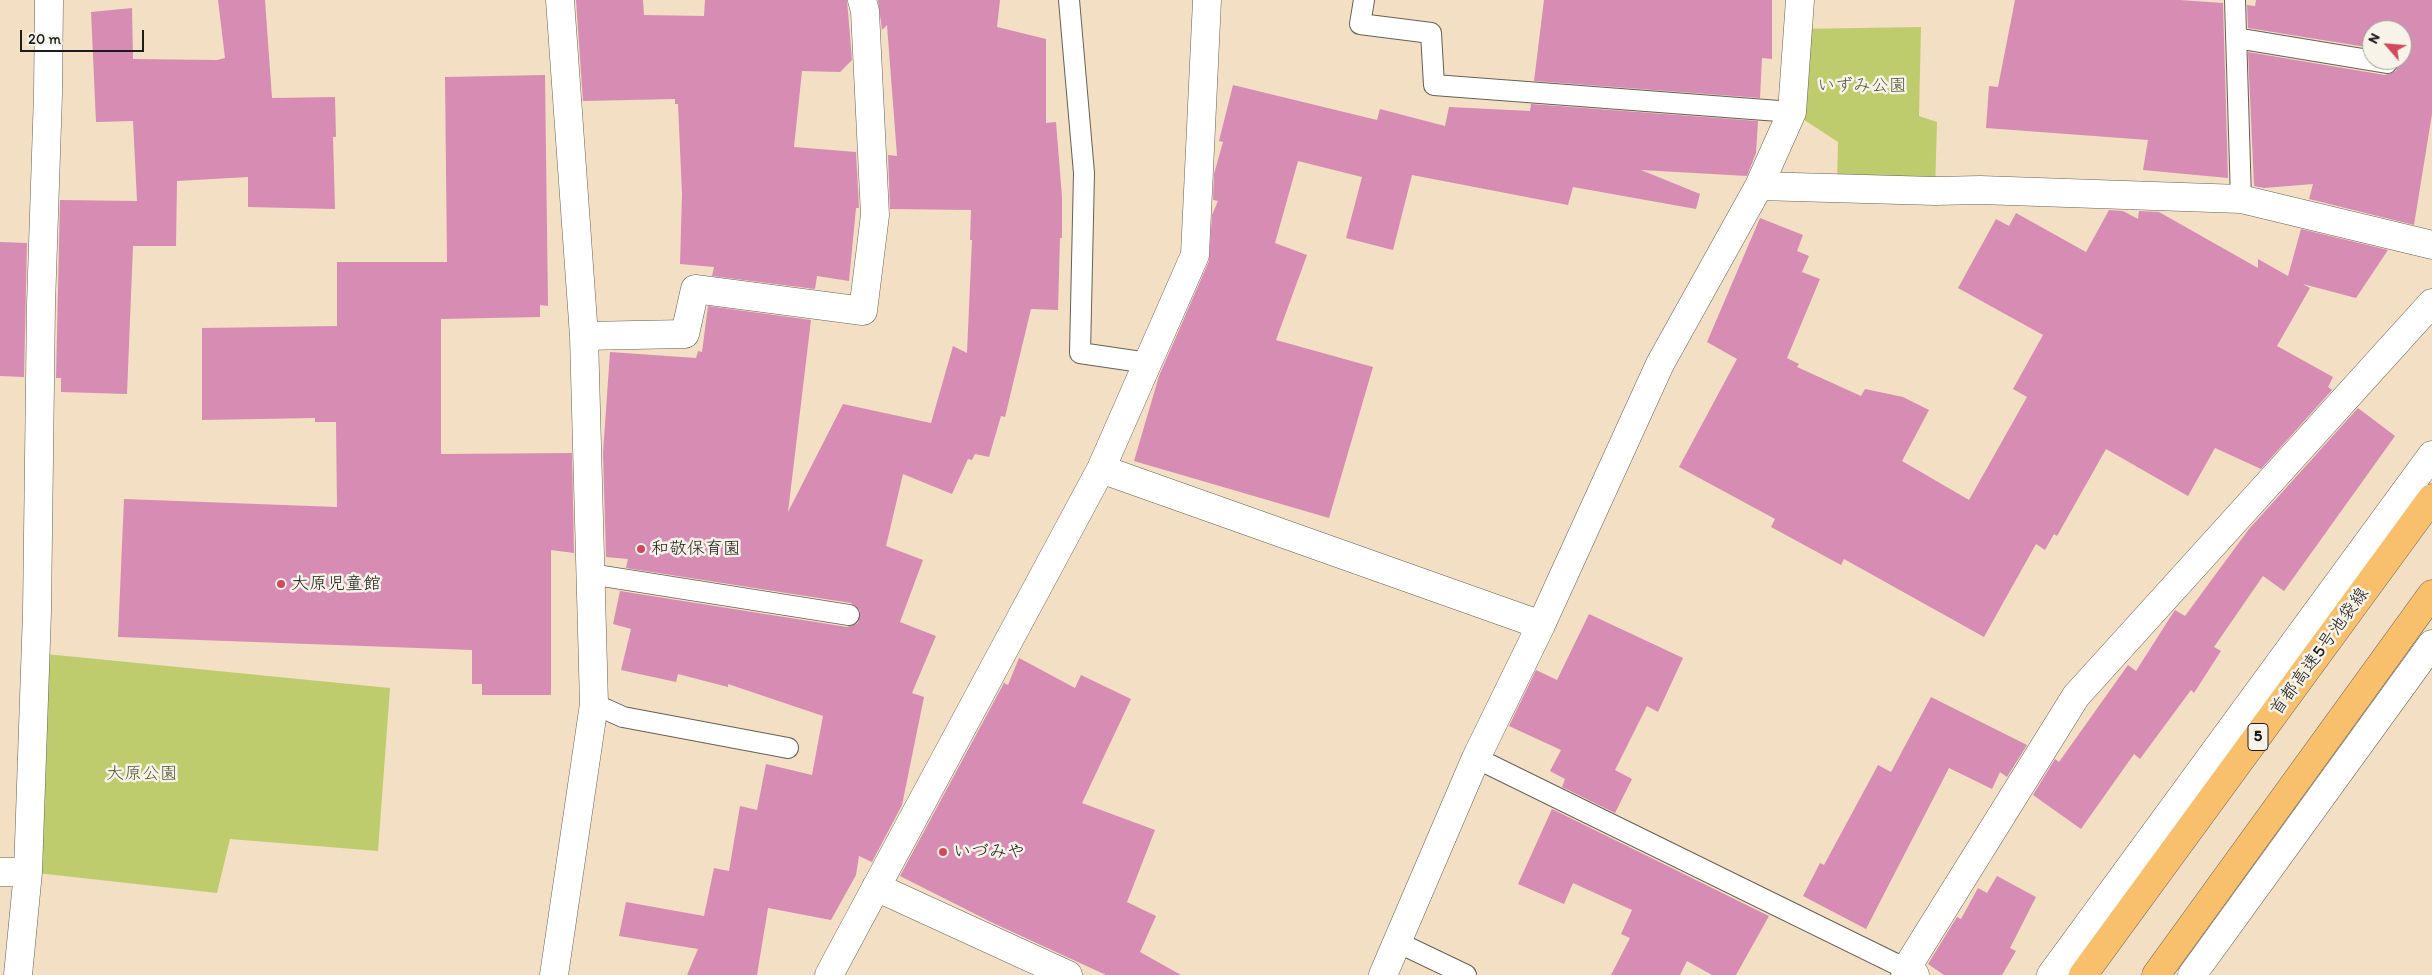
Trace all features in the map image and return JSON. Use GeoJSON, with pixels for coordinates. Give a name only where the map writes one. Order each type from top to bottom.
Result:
{"type":"FeatureCollection","features":[{"type":"Feature","properties":{"kind":"highway","name":"首都高速5号池袋線"},"geometry":{"type":"LineString","coordinates":[[2083,975],[2432,498]]}},
{"type":"Feature","properties":{"kind":"highway"},"geometry":{"type":"LineString","coordinates":[[2156,975],[2432,594]]}},
{"type":"Feature","properties":{"kind":"street"},"geometry":{"type":"LineString","coordinates":[[18,975],[28,872],[37,612],[41,304],[49,0]]}},
{"type":"Feature","properties":{"kind":"street"},"geometry":{"type":"LineString","coordinates":[[554,975],[594,704],[584,336],[560,0]]}},
{"type":"Feature","properties":{"kind":"street"},"geometry":{"type":"LineString","coordinates":[[584,336],[685,334],[695,290],[863,311],[875,215],[865,11],[862,0]]}},
{"type":"Feature","properties":{"kind":"street"},"geometry":{"type":"LineString","coordinates":[[829,975],[1101,469],[1196,255],[1207,0]]}},
{"type":"Feature","properties":{"kind":"street"},"geometry":{"type":"LineString","coordinates":[[1382,975],[1476,758],[1541,624],[1660,364],[1760,186],[1792,112],[1800,0]]}},
{"type":"Feature","properties":{"kind":"street"},"geometry":{"type":"LineString","coordinates":[[1760,186],[1935,191],[1980,190],[2241,199],[2432,245]]}},
{"type":"Feature","properties":{"kind":"street"},"geometry":{"type":"LineString","coordinates":[[1907,973],[2076,696],[2432,303]]}},
{"type":"Feature","properties":{"kind":"street"},"geometry":{"type":"LineString","coordinates":[[2052,975],[2432,455]]}},
{"type":"Feature","properties":{"kind":"street"},"geometry":{"type":"LineString","coordinates":[[1101,469],[1541,624]]}},
{"type":"Feature","properties":{"kind":"street"},"geometry":{"type":"LineString","coordinates":[[2192,975],[2432,644]]}},
{"type":"Feature","properties":{"kind":"street"},"geometry":{"type":"LineString","coordinates":[[0,872],[28,872]]}},
{"type":"Feature","properties":{"kind":"street"},"geometry":{"type":"LineString","coordinates":[[876,887],[1068,975]]}},
{"type":"Feature","properties":{"kind":"lane"},"geometry":{"type":"LineString","coordinates":[[1069,0],[1084,174],[1080,353],[1148,363]]}},
{"type":"Feature","properties":{"kind":"lane"},"geometry":{"type":"LineString","coordinates":[[1364,0],[1360,24],[1431,33],[1434,85],[1792,112]]}},
{"type":"Feature","properties":{"kind":"lane"},"geometry":{"type":"LineString","coordinates":[[2235,0],[2241,199]]}},
{"type":"Feature","properties":{"kind":"lane"},"geometry":{"type":"LineString","coordinates":[[2236,38],[2362,59]]}},
{"type":"Feature","properties":{"kind":"lane"},"geometry":{"type":"LineString","coordinates":[[590,574],[849,615]]}},
{"type":"Feature","properties":{"kind":"lane"},"geometry":{"type":"LineString","coordinates":[[594,704],[623,717],[788,748]]}},
{"type":"Feature","properties":{"kind":"lane"},"geometry":{"type":"LineString","coordinates":[[1476,758],[1907,973]]}},
{"type":"Feature","properties":{"kind":"lane"},"geometry":{"type":"LineString","coordinates":[[1397,942],[1466,975]]}},
{"type":"Feature","properties":{"kind":"green space","name":"いずみ公園"},"geometry":{"type":"Polygon","coordinates":[[[1921,27],[1919,116],[1937,122],[1935,191],[1837,187],[1838,142],[1792,112],[1798,29],[1921,27]]]}},
{"type":"Feature","properties":{"kind":"green space","name":"大原公園"},"geometry":{"type":"Polygon","coordinates":[[[36,653],[390,688],[378,851],[230,839],[217,893],[28,872],[36,653]]]}},
{"type":"Feature","properties":{"kind":"building"},"geometry":{"type":"Polygon","coordinates":[[[218,0],[265,0],[272,98],[335,97],[336,137],[333,137],[335,209],[248,207],[248,177],[177,181],[176,246],[133,246],[127,394],[61,392],[61,378],[56,378],[60,200],[137,201],[133,121],[96,122],[91,12],[132,8],[133,59],[217,60],[225,58],[218,0]]]}},
{"type":"Feature","properties":{"kind":"building"},"geometry":{"type":"Polygon","coordinates":[[[576,0],[643,0],[644,15],[704,16],[705,0],[847,0],[852,60],[840,72],[802,71],[794,147],[856,152],[859,208],[856,208],[849,281],[817,276],[815,289],[712,276],[714,267],[680,264],[682,194],[678,104],[675,104],[675,99],[583,101],[576,0]]]}},
{"type":"Feature","properties":{"kind":"building"},"geometry":{"type":"Polygon","coordinates":[[[878,0],[1000,0],[997,27],[1046,39],[1046,123],[1056,122],[1062,197],[1058,310],[1031,309],[1005,417],[1001,416],[989,457],[975,454],[972,460],[968,459],[952,494],[903,474],[886,546],[923,560],[900,622],[936,636],[912,693],[924,697],[902,805],[872,862],[859,856],[856,875],[831,920],[768,908],[757,975],[687,975],[698,949],[619,936],[626,902],[704,916],[714,868],[729,871],[740,806],[757,810],[766,764],[812,775],[823,716],[728,684],[728,687],[678,674],[676,682],[621,670],[631,629],[613,624],[620,591],[847,627],[858,623],[860,611],[851,603],[626,568],[628,559],[606,557],[603,453],[610,352],[696,358],[698,351],[702,352],[708,306],[811,320],[788,512],[843,404],[931,423],[953,346],[967,353],[972,240],[970,240],[971,210],[890,209],[888,155],[897,156],[887,25],[882,30],[878,0]]]}},
{"type":"Feature","properties":{"kind":"building"},"geometry":{"type":"Polygon","coordinates":[[[1544,0],[1772,0],[1772,59],[1762,58],[1760,98],[1534,81],[1544,0]]]}},
{"type":"Feature","properties":{"kind":"building"},"geometry":{"type":"Polygon","coordinates":[[[2015,0],[2180,0],[2223,3],[2228,178],[2143,170],[2148,140],[1986,128],[1989,86],[1998,87],[2015,0]]]}},
{"type":"Feature","properties":{"kind":"building"},"geometry":{"type":"Polygon","coordinates":[[[2256,0],[2432,0],[2432,114],[2414,225],[2309,199],[2313,184],[2264,188],[2254,186],[2248,52],[2385,75],[2396,70],[2412,70],[2412,20],[2362,20],[2362,46],[2248,28],[2247,5],[2255,6],[2256,0]]]}},
{"type":"Feature","properties":{"kind":"building"},"geometry":{"type":"Polygon","coordinates":[[[545,75],[548,306],[540,305],[540,317],[441,319],[441,454],[572,453],[574,553],[551,550],[551,695],[482,695],[482,684],[472,684],[472,650],[118,637],[124,499],[337,507],[336,422],[315,422],[315,418],[202,420],[202,328],[337,326],[337,262],[447,262],[445,77],[545,75]]]}},
{"type":"Feature","properties":{"kind":"building"},"geometry":{"type":"Polygon","coordinates":[[[1233,85],[1377,120],[1380,109],[1445,126],[1449,107],[1530,111],[1531,104],[1758,121],[1756,153],[1747,176],[1641,170],[1700,194],[1696,209],[1573,187],[1568,205],[1412,175],[1393,250],[1346,238],[1362,177],[1298,161],[1275,243],[1307,255],[1276,340],[1373,367],[1329,518],[1134,461],[1159,376],[1209,261],[1212,215],[1218,201],[1213,200],[1214,174],[1223,142],[1219,141],[1233,85]]]}},
{"type":"Feature","properties":{"kind":"building"},"geometry":{"type":"Polygon","coordinates":[[[2109,210],[2123,211],[2138,219],[2139,211],[2159,212],[2258,268],[2258,259],[2288,276],[2301,229],[2388,250],[2356,298],[2303,284],[2310,288],[2277,346],[2333,377],[2328,387],[2332,390],[2261,469],[2215,448],[2188,496],[2106,449],[2057,536],[2054,534],[2045,550],[2036,544],[1984,637],[1844,559],[1841,565],[1771,527],[1775,519],[1679,467],[1737,359],[1707,342],[1760,218],[1803,235],[1797,251],[1809,256],[1802,272],[1820,279],[1787,358],[1799,364],[1797,367],[1861,396],[1865,389],[1903,397],[1929,410],[1902,461],[1969,500],[2027,397],[2013,389],[2043,335],[1958,288],[1996,219],[2009,226],[2016,213],[2086,252],[2109,210]]]}},
{"type":"Feature","properties":{"kind":"building"},"geometry":{"type":"Polygon","coordinates":[[[0,242],[27,243],[24,377],[0,376],[0,242]]]}},
{"type":"Feature","properties":{"kind":"building"},"geometry":{"type":"Polygon","coordinates":[[[2358,408],[2395,436],[2284,591],[2263,576],[2214,647],[2221,651],[2194,693],[2191,690],[2140,759],[2134,754],[2081,829],[2033,795],[2055,759],[2059,762],[2128,665],[2136,671],[2175,610],[2185,616],[2249,529],[2358,408]]]}},
{"type":"Feature","properties":{"kind":"building"},"geometry":{"type":"Polygon","coordinates":[[[1589,614],[1683,658],[1658,712],[1647,706],[1615,770],[1632,779],[1615,813],[1562,787],[1565,779],[1550,771],[1561,750],[1509,726],[1536,670],[1557,680],[1589,614]]]}},
{"type":"Feature","properties":{"kind":"building"},"geometry":{"type":"Polygon","coordinates":[[[1019,658],[1075,688],[1081,675],[1131,699],[1082,803],[1155,830],[1127,902],[1156,916],[1140,952],[1181,975],[1106,975],[993,923],[900,876],[1004,683],[1008,685],[1019,658]]]}},
{"type":"Feature","properties":{"kind":"building"},"geometry":{"type":"Polygon","coordinates":[[[1931,697],[2027,745],[2007,777],[2000,772],[1992,789],[1949,768],[1866,929],[1803,896],[1820,863],[1824,865],[1878,765],[1891,772],[1931,697]]]}},
{"type":"Feature","properties":{"kind":"building"},"geometry":{"type":"Polygon","coordinates":[[[1552,809],[1769,916],[1736,975],[1712,975],[1687,961],[1680,975],[1611,975],[1630,938],[1621,934],[1632,910],[1573,883],[1564,904],[1518,884],[1552,809]]]}},
{"type":"Feature","properties":{"kind":"building"},"geometry":{"type":"Polygon","coordinates":[[[1997,876],[2036,897],[2010,948],[2016,951],[2002,975],[1944,975],[1928,964],[1957,917],[1961,919],[1978,888],[1987,893],[1997,876]]]}},
{"type":"Feature","properties":{"kind":"place","name":"和敬保育園"},"geometry":{"type":"Point","coordinates":[641,549]}},
{"type":"Feature","properties":{"kind":"place","name":"大原児童館"},"geometry":{"type":"Point","coordinates":[281,584]}},
{"type":"Feature","properties":{"kind":"place","name":"いづみや"},"geometry":{"type":"Point","coordinates":[943,852]}}]}
